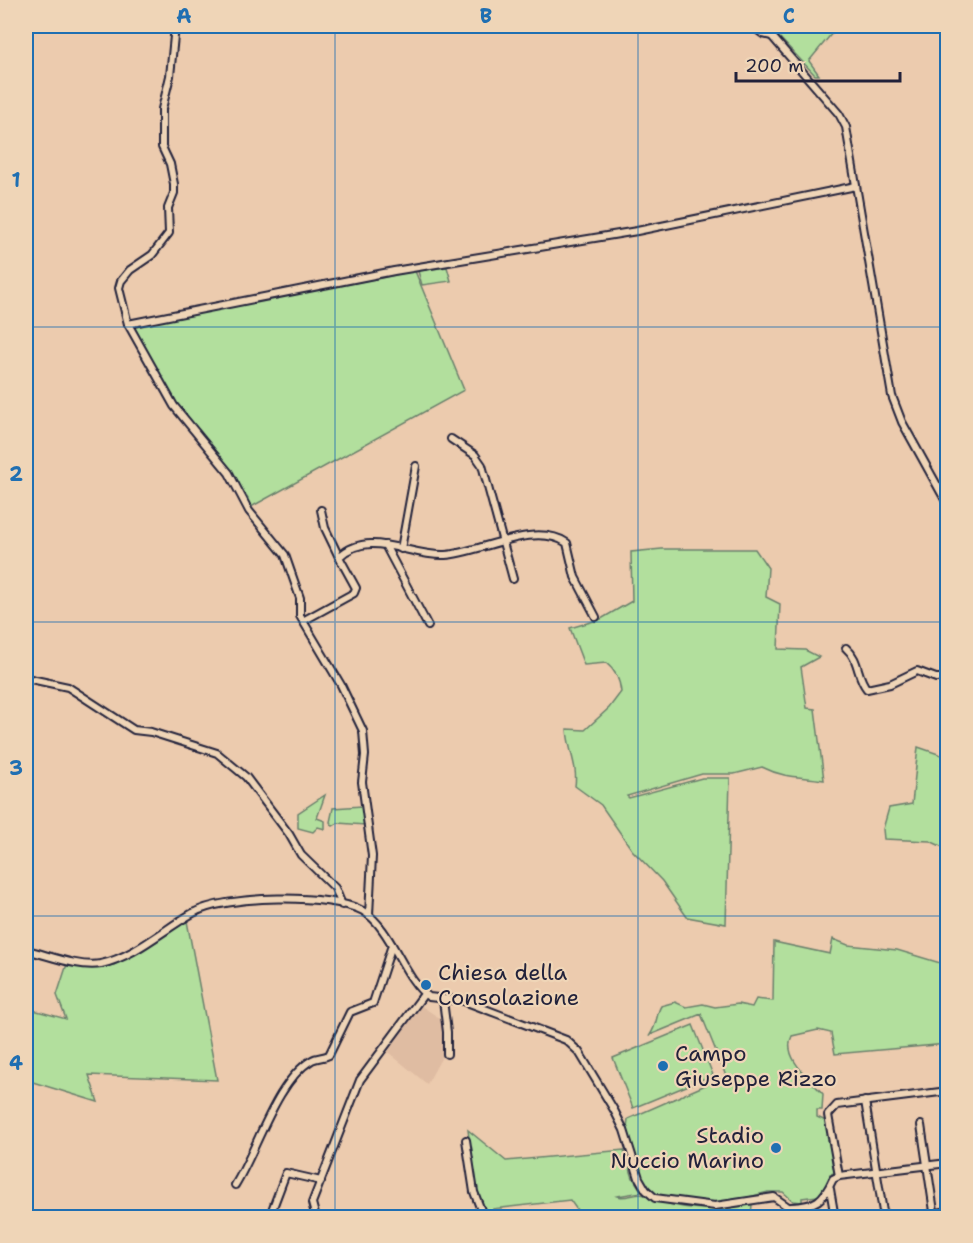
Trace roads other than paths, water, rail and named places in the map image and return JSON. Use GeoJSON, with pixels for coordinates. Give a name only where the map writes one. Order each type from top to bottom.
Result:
{"type":"FeatureCollection","features":[{"type":"Feature","properties":{"kind":"street"},"geometry":{"type":"LineString","coordinates":[[175,26],[170,76],[162,110],[162,147],[170,164],[174,184],[174,193],[168,208],[169,233],[152,255],[130,270],[121,281],[119,288],[128,324],[174,406],[229,473],[249,510],[285,555],[300,598],[300,616],[346,695],[363,731],[365,755],[362,782],[372,856],[369,915]]}},
{"type":"Feature","properties":{"kind":"street"},"geometry":{"type":"LineString","coordinates":[[752,26],[763,34],[772,36]]}},
{"type":"Feature","properties":{"kind":"street"},"geometry":{"type":"LineString","coordinates":[[763,26],[843,120],[892,396],[902,422],[948,505]]}},
{"type":"Feature","properties":{"kind":"street"},"geometry":{"type":"LineString","coordinates":[[128,324],[394,271],[636,231],[856,186]]}},
{"type":"Feature","properties":{"kind":"street"},"geometry":{"type":"LineString","coordinates":[[451,439],[475,455],[482,465],[513,579]]}},
{"type":"Feature","properties":{"kind":"street"},"geometry":{"type":"LineString","coordinates":[[401,549],[416,466]]}},
{"type":"Feature","properties":{"kind":"street"},"geometry":{"type":"LineString","coordinates":[[303,621],[356,591],[326,528],[321,510]]}},
{"type":"Feature","properties":{"kind":"street"},"geometry":{"type":"LineString","coordinates":[[339,557],[367,543],[443,555],[502,540],[551,537],[567,543],[575,577],[596,617]]}},
{"type":"Feature","properties":{"kind":"street"},"geometry":{"type":"LineString","coordinates":[[385,545],[428,626]]}},
{"type":"Feature","properties":{"kind":"street"},"geometry":{"type":"LineString","coordinates":[[846,648],[856,658],[863,684],[867,689],[890,684],[917,671],[936,678],[948,678]]}},
{"type":"Feature","properties":{"kind":"street"},"geometry":{"type":"LineString","coordinates":[[26,678],[69,687],[134,730],[151,732],[217,753],[246,777],[289,834],[301,855],[335,888],[342,905]]}},
{"type":"Feature","properties":{"kind":"street"},"geometry":{"type":"LineString","coordinates":[[26,950],[95,965],[121,957],[209,906],[288,898],[360,909],[369,915],[392,945],[424,994],[443,1000],[473,1004],[566,1040],[579,1052],[615,1110],[624,1130],[639,1178],[650,1195],[662,1199],[715,1206],[774,1197],[804,1218]]}},
{"type":"Feature","properties":{"kind":"street"},"geometry":{"type":"LineString","coordinates":[[235,1185],[280,1094],[304,1065],[317,1057],[329,1055],[350,1012],[373,1003],[392,945]]}},
{"type":"Feature","properties":{"kind":"street"},"geometry":{"type":"LineString","coordinates":[[316,1218],[312,1203],[360,1080],[424,994]]}},
{"type":"Feature","properties":{"kind":"street"},"geometry":{"type":"LineString","coordinates":[[443,1000],[447,1054]]}},
{"type":"Feature","properties":{"kind":"street"},"geometry":{"type":"LineString","coordinates":[[839,1176],[828,1115],[837,1105],[948,1091]]}},
{"type":"Feature","properties":{"kind":"street"},"geometry":{"type":"LineString","coordinates":[[865,1101],[884,1218]]}},
{"type":"Feature","properties":{"kind":"street"},"geometry":{"type":"LineString","coordinates":[[921,1125],[935,1215]]}},
{"type":"Feature","properties":{"kind":"street"},"geometry":{"type":"LineString","coordinates":[[466,1140],[474,1192],[484,1218]]}},
{"type":"Feature","properties":{"kind":"street"},"geometry":{"type":"LineString","coordinates":[[790,1207],[805,1206],[822,1199],[830,1189],[833,1179],[839,1176],[948,1163]]}},
{"type":"Feature","properties":{"kind":"street"},"geometry":{"type":"LineString","coordinates":[[269,1218],[286,1173],[321,1181]]}},
{"type":"Feature","properties":{"kind":"street"},"geometry":{"type":"LineString","coordinates":[[830,1189],[835,1218]]}},
{"type":"Feature","properties":{"kind":"street"},"geometry":{"type":"LineString","coordinates":[[910,1218],[948,1211]]}},
{"type":"Feature","properties":{"kind":"place","name":"Chiesa della Consolazione"},"geometry":{"type":"Point","coordinates":[426,985]}},
{"type":"Feature","properties":{"kind":"place","name":"Campo Giuseppe Rizzo"},"geometry":{"type":"Point","coordinates":[663,1066]}},
{"type":"Feature","properties":{"kind":"place","name":"Stadio Nuccio Marino"},"geometry":{"type":"Point","coordinates":[776,1148]}}]}
